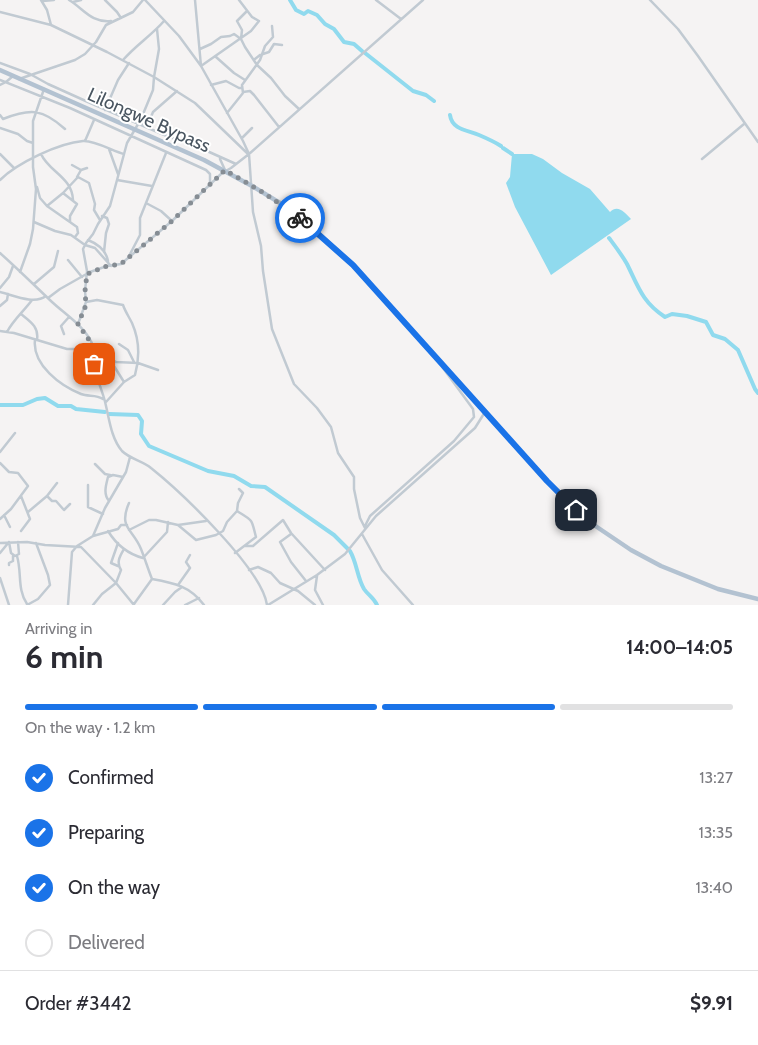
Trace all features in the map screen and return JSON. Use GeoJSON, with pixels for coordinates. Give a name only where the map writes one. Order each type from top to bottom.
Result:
{"type":"FeatureCollection","features":[{"type":"Feature","properties":{"kind":"main road","name":"Lilongwe Bypass"},"geometry":{"type":"LineString","coordinates":[[0,70],[225,170],[297,216],[346,258],[561,495],[607,534],[648,560],[689,578],[718,589],[758,598]]}},
{"type":"Feature","properties":{"kind":"street"},"geometry":{"type":"LineString","coordinates":[[50,25],[42,0],[54,0]]}},
{"type":"Feature","properties":{"kind":"street"},"geometry":{"type":"LineString","coordinates":[[71,1],[82,0]]}},
{"type":"Feature","properties":{"kind":"street"},"geometry":{"type":"LineString","coordinates":[[104,0],[121,18]]}},
{"type":"Feature","properties":{"kind":"street"},"geometry":{"type":"LineString","coordinates":[[71,1],[85,14],[106,21],[121,18],[131,13],[144,0],[179,36],[201,66],[242,138],[248,154],[253,212],[261,246],[272,329],[294,384],[317,408],[331,427],[338,453],[354,477],[354,489],[360,518],[365,528]]}},
{"type":"Feature","properties":{"kind":"street"},"geometry":{"type":"LineString","coordinates":[[195,0],[201,66]]}},
{"type":"Feature","properties":{"kind":"street"},"geometry":{"type":"LineString","coordinates":[[201,66],[252,31],[259,21],[239,0]]}},
{"type":"Feature","properties":{"kind":"street"},"geometry":{"type":"LineString","coordinates":[[376,0],[402,19]]}},
{"type":"Feature","properties":{"kind":"street"},"geometry":{"type":"LineString","coordinates":[[0,292],[32,299],[41,299],[94,270],[116,266],[127,260],[172,221],[225,170],[236,164],[279,128],[423,0]]}},
{"type":"Feature","properties":{"kind":"street"},"geometry":{"type":"LineString","coordinates":[[650,0],[678,29],[758,142]]}},
{"type":"Feature","properties":{"kind":"street"},"geometry":{"type":"LineString","coordinates":[[138,7],[148,4]]}},
{"type":"Feature","properties":{"kind":"street"},"geometry":{"type":"LineString","coordinates":[[241,39],[242,30],[237,21],[247,10]]}},
{"type":"Feature","properties":{"kind":"street"},"geometry":{"type":"LineString","coordinates":[[0,12],[50,25],[154,77],[200,107],[248,154]]}},
{"type":"Feature","properties":{"kind":"street"},"geometry":{"type":"LineString","coordinates":[[19,78],[75,60],[86,54],[97,40],[102,29],[113,20]]}},
{"type":"Feature","properties":{"kind":"street"},"geometry":{"type":"LineString","coordinates":[[123,60],[133,48],[164,21]]}},
{"type":"Feature","properties":{"kind":"street"},"geometry":{"type":"LineString","coordinates":[[241,88],[258,64],[265,46],[273,37],[272,26]]}},
{"type":"Feature","properties":{"kind":"street"},"geometry":{"type":"LineString","coordinates":[[78,324],[86,302],[87,274],[83,252],[85,244],[110,206],[112,192],[127,143],[139,124],[153,90],[159,49],[157,29]]}},
{"type":"Feature","properties":{"kind":"street"},"geometry":{"type":"LineString","coordinates":[[200,49],[222,37],[234,34],[241,39],[258,64],[285,96],[299,109]]}},
{"type":"Feature","properties":{"kind":"street"},"geometry":{"type":"LineString","coordinates":[[255,59],[269,52],[274,44],[282,45]]}},
{"type":"Feature","properties":{"kind":"street"},"geometry":{"type":"LineString","coordinates":[[216,57],[245,80]]}},
{"type":"Feature","properties":{"kind":"street"},"geometry":{"type":"LineString","coordinates":[[0,63],[30,74],[105,110],[236,164]]}},
{"type":"Feature","properties":{"kind":"street"},"geometry":{"type":"LineString","coordinates":[[105,110],[118,80],[129,63]]}},
{"type":"Feature","properties":{"kind":"street"},"geometry":{"type":"LineString","coordinates":[[0,85],[13,76]]}},
{"type":"Feature","properties":{"kind":"street"},"geometry":{"type":"LineString","coordinates":[[0,80],[209,172],[211,177],[210,186]]}},
{"type":"Feature","properties":{"kind":"street"},"geometry":{"type":"LineString","coordinates":[[211,85],[226,81],[241,88],[243,92]]}},
{"type":"Feature","properties":{"kind":"street"},"geometry":{"type":"LineString","coordinates":[[44,89],[33,121],[33,159],[36,184],[40,198],[47,206],[78,229],[75,237]]}},
{"type":"Feature","properties":{"kind":"street"},"geometry":{"type":"LineString","coordinates":[[139,124],[149,122],[153,112],[176,91]]}},
{"type":"Feature","properties":{"kind":"street"},"geometry":{"type":"LineString","coordinates":[[227,113],[243,92],[250,91],[279,128]]}},
{"type":"Feature","properties":{"kind":"street"},"geometry":{"type":"LineString","coordinates":[[0,115],[3,119],[36,111],[48,116],[65,129]]}},
{"type":"Feature","properties":{"kind":"street"},"geometry":{"type":"LineString","coordinates":[[84,141],[94,120]]}},
{"type":"Feature","properties":{"kind":"street"},"geometry":{"type":"LineString","coordinates":[[702,159],[744,124]]}},
{"type":"Feature","properties":{"kind":"street"},"geometry":{"type":"LineString","coordinates":[[0,128],[18,134],[33,143]]}},
{"type":"Feature","properties":{"kind":"street"},"geometry":{"type":"LineString","coordinates":[[242,138],[252,128]]}},
{"type":"Feature","properties":{"kind":"street"},"geometry":{"type":"LineString","coordinates":[[169,137],[178,149]]}},
{"type":"Feature","properties":{"kind":"street"},"geometry":{"type":"LineString","coordinates":[[0,180],[14,168],[41,154],[84,141],[124,154]]}},
{"type":"Feature","properties":{"kind":"street"},"geometry":{"type":"LineString","coordinates":[[109,149],[118,176]]}},
{"type":"Feature","properties":{"kind":"street"},"geometry":{"type":"LineString","coordinates":[[127,260],[140,235],[140,220],[166,153]]}},
{"type":"Feature","properties":{"kind":"street"},"geometry":{"type":"LineString","coordinates":[[0,154],[14,168]]}},
{"type":"Feature","properties":{"kind":"street"},"geometry":{"type":"LineString","coordinates":[[41,154],[45,161],[72,190],[73,200]]}},
{"type":"Feature","properties":{"kind":"street"},"geometry":{"type":"LineString","coordinates":[[219,157],[225,170]]}},
{"type":"Feature","properties":{"kind":"street"},"geometry":{"type":"LineString","coordinates":[[72,164],[81,170]]}},
{"type":"Feature","properties":{"kind":"street"},"geometry":{"type":"LineString","coordinates":[[47,206],[63,193],[81,170],[87,168]]}},
{"type":"Feature","properties":{"kind":"street"},"geometry":{"type":"LineString","coordinates":[[76,178],[84,179],[89,183],[95,204],[94,210],[100,220]]}},
{"type":"Feature","properties":{"kind":"street"},"geometry":{"type":"LineString","coordinates":[[117,180],[152,186]]}},
{"type":"Feature","properties":{"kind":"street"},"geometry":{"type":"LineString","coordinates":[[20,272],[31,240],[36,184]]}},
{"type":"Feature","properties":{"kind":"street"},"geometry":{"type":"LineString","coordinates":[[63,193],[78,204],[70,216],[70,222]]}},
{"type":"Feature","properties":{"kind":"street"},"geometry":{"type":"LineString","coordinates":[[146,203],[161,211],[172,221]]}},
{"type":"Feature","properties":{"kind":"street"},"geometry":{"type":"LineString","coordinates":[[102,216],[108,218],[109,224],[104,252]]}},
{"type":"Feature","properties":{"kind":"street"},"geometry":{"type":"LineString","coordinates":[[34,221],[56,232],[75,237],[95,248],[111,266]]}},
{"type":"Feature","properties":{"kind":"street"},"geometry":{"type":"LineString","coordinates":[[88,240],[96,243],[104,252],[108,262]]}},
{"type":"Feature","properties":{"kind":"street"},"geometry":{"type":"LineString","coordinates":[[34,284],[54,266],[58,251]]}},
{"type":"Feature","properties":{"kind":"street"},"geometry":{"type":"LineString","coordinates":[[1,256],[78,324],[88,338],[94,349],[95,368],[108,418],[122,451],[150,467],[180,493],[206,520],[249,570],[263,590],[268,605],[325,570],[345,554],[382,511],[475,428],[486,412]]}},
{"type":"Feature","properties":{"kind":"street"},"geometry":{"type":"LineString","coordinates":[[68,260],[82,277]]}},
{"type":"Feature","properties":{"kind":"street"},"geometry":{"type":"LineString","coordinates":[[0,288],[9,277],[13,266]]}},
{"type":"Feature","properties":{"kind":"street"},"geometry":{"type":"LineString","coordinates":[[0,306],[7,300],[8,294]]}},
{"type":"Feature","properties":{"kind":"street"},"geometry":{"type":"LineString","coordinates":[[7,332],[12,322],[21,314],[32,299]]}},
{"type":"Feature","properties":{"kind":"street"},"geometry":{"type":"LineString","coordinates":[[86,302],[97,300],[123,305],[137,336],[136,376],[124,382],[105,402]]}},
{"type":"Feature","properties":{"kind":"street"},"geometry":{"type":"LineString","coordinates":[[21,314],[35,326],[38,332],[35,347],[41,362],[63,386],[82,394],[98,396],[105,402]]}},
{"type":"Feature","properties":{"kind":"street"},"geometry":{"type":"LineString","coordinates":[[64,334],[61,326],[69,317]]}},
{"type":"Feature","properties":{"kind":"street"},"geometry":{"type":"LineString","coordinates":[[0,331],[67,349],[94,349],[114,361],[136,363],[158,370]]}},
{"type":"Feature","properties":{"kind":"street"},"geometry":{"type":"LineString","coordinates":[[119,344],[128,350],[136,363]]}},
{"type":"Feature","properties":{"kind":"street"},"geometry":{"type":"LineString","coordinates":[[114,361],[114,366],[124,382]]}},
{"type":"Feature","properties":{"kind":"street"},"geometry":{"type":"LineString","coordinates":[[413,605],[382,570],[363,533],[370,516],[454,441],[474,417],[473,409],[445,372],[441,362]]}},
{"type":"Feature","properties":{"kind":"street"},"geometry":{"type":"LineString","coordinates":[[0,452],[15,433]]}},
{"type":"Feature","properties":{"kind":"street"},"geometry":{"type":"LineString","coordinates":[[93,536],[109,501],[123,477],[130,456]]}},
{"type":"Feature","properties":{"kind":"street"},"geometry":{"type":"LineString","coordinates":[[0,463],[9,472],[18,473],[27,485],[21,496],[0,519]]}},
{"type":"Feature","properties":{"kind":"street"},"geometry":{"type":"LineString","coordinates":[[94,464],[105,474],[123,477]]}},
{"type":"Feature","properties":{"kind":"street"},"geometry":{"type":"LineString","coordinates":[[109,501],[106,498],[105,492],[110,476]]}},
{"type":"Feature","properties":{"kind":"street"},"geometry":{"type":"LineString","coordinates":[[28,512],[47,496],[57,483]]}},
{"type":"Feature","properties":{"kind":"street"},"geometry":{"type":"LineString","coordinates":[[88,485],[88,507],[103,514]]}},
{"type":"Feature","properties":{"kind":"street"},"geometry":{"type":"LineString","coordinates":[[107,486],[116,490]]}},
{"type":"Feature","properties":{"kind":"street"},"geometry":{"type":"LineString","coordinates":[[129,530],[149,520],[178,525],[196,540],[218,534],[223,531],[227,522],[237,511],[238,503],[243,493],[239,489]]}},
{"type":"Feature","properties":{"kind":"street"},"geometry":{"type":"LineString","coordinates":[[21,496],[30,520],[21,531]]}},
{"type":"Feature","properties":{"kind":"street"},"geometry":{"type":"LineString","coordinates":[[47,496],[52,501],[56,501],[64,510],[70,504]]}},
{"type":"Feature","properties":{"kind":"street"},"geometry":{"type":"LineString","coordinates":[[129,502],[125,514],[127,525],[141,549],[152,579]]}},
{"type":"Feature","properties":{"kind":"street"},"geometry":{"type":"LineString","coordinates":[[235,553],[256,538],[255,527],[252,521],[237,511]]}},
{"type":"Feature","properties":{"kind":"street"},"geometry":{"type":"LineString","coordinates":[[4,515],[10,527]]}},
{"type":"Feature","properties":{"kind":"street"},"geometry":{"type":"LineString","coordinates":[[178,525],[206,520]]}},
{"type":"Feature","properties":{"kind":"street"},"geometry":{"type":"LineString","coordinates":[[244,546],[253,546],[282,520],[291,533],[325,570]]}},
{"type":"Feature","properties":{"kind":"street"},"geometry":{"type":"LineString","coordinates":[[143,558],[167,532],[168,522]]}},
{"type":"Feature","properties":{"kind":"street"},"geometry":{"type":"LineString","coordinates":[[68,605],[72,552],[77,546],[93,536],[118,530],[121,525],[127,525]]}},
{"type":"Feature","properties":{"kind":"street"},"geometry":{"type":"LineString","coordinates":[[108,531],[124,549],[143,558]]}},
{"type":"Feature","properties":{"kind":"street"},"geometry":{"type":"LineString","coordinates":[[291,533],[280,542],[290,562],[306,582]]}},
{"type":"Feature","properties":{"kind":"street"},"geometry":{"type":"LineString","coordinates":[[9,542],[19,565],[20,590],[27,605],[38,599],[50,584],[36,543]]}},
{"type":"Feature","properties":{"kind":"street"},"geometry":{"type":"LineString","coordinates":[[0,553],[9,542]]}},
{"type":"Feature","properties":{"kind":"street"},"geometry":{"type":"LineString","coordinates":[[0,543],[18,542],[77,546],[85,550],[134,605],[152,579]]}},
{"type":"Feature","properties":{"kind":"street"},"geometry":{"type":"LineString","coordinates":[[9,565],[9,562],[13,561],[19,551],[18,542]]}},
{"type":"Feature","properties":{"kind":"street"},"geometry":{"type":"LineString","coordinates":[[118,544],[111,563],[118,566]]}},
{"type":"Feature","properties":{"kind":"street"},"geometry":{"type":"LineString","coordinates":[[93,605],[102,594],[116,583],[121,570],[118,566],[118,560],[124,549]]}},
{"type":"Feature","properties":{"kind":"street"},"geometry":{"type":"LineString","coordinates":[[178,585],[190,568],[186,562],[190,555]]}},
{"type":"Feature","properties":{"kind":"street"},"geometry":{"type":"LineString","coordinates":[[249,570],[258,567],[271,573],[280,583],[293,589],[315,605]]}},
{"type":"Feature","properties":{"kind":"street"},"geometry":{"type":"LineString","coordinates":[[317,575],[315,590],[323,605]]}},
{"type":"Feature","properties":{"kind":"street"},"geometry":{"type":"LineString","coordinates":[[0,578],[9,605]]}},
{"type":"Feature","properties":{"kind":"street"},"geometry":{"type":"LineString","coordinates":[[152,579],[178,585],[196,594],[204,605]]}},
{"type":"Feature","properties":{"kind":"street"},"geometry":{"type":"LineString","coordinates":[[163,605],[182,587]]}},
{"type":"Feature","properties":{"kind":"street"},"geometry":{"type":"LineString","coordinates":[[185,605],[199,598]]}},
{"type":"Feature","properties":{"kind":"water"},"geometry":{"type":"Polygon","coordinates":[[[512,154],[532,154],[543,159],[562,173],[590,189],[610,212],[619,209],[631,219],[551,275],[515,207],[506,183],[510,177],[512,154]]]}},
{"type":"Feature","properties":{"kind":"waterway"},"geometry":{"type":"LineString","coordinates":[[290,0],[296,10],[304,14],[308,11],[317,15],[325,24],[334,29],[344,42],[354,44],[362,51]]}},
{"type":"Feature","properties":{"kind":"waterway"},"geometry":{"type":"LineString","coordinates":[[365,53],[413,91],[426,95],[434,101]]}},
{"type":"Feature","properties":{"kind":"waterway"},"geometry":{"type":"LineString","coordinates":[[450,115],[451,120],[457,127],[485,137],[501,146]]}},
{"type":"Feature","properties":{"kind":"waterway"},"geometry":{"type":"LineString","coordinates":[[503,148],[512,154]]}},
{"type":"Feature","properties":{"kind":"waterway"},"geometry":{"type":"LineString","coordinates":[[609,238],[651,305],[665,317],[672,314],[706,322],[713,335],[725,339],[738,350],[758,393]]}},
{"type":"Feature","properties":{"kind":"waterway"},"geometry":{"type":"LineString","coordinates":[[0,405],[23,405],[45,398],[58,406],[71,406],[76,409],[105,412]]}},
{"type":"Feature","properties":{"kind":"waterway"},"geometry":{"type":"LineString","coordinates":[[109,414],[138,415],[142,421],[141,434],[149,446],[208,471],[234,476],[251,486],[265,487],[334,535],[348,549]]}},
{"type":"Feature","properties":{"kind":"waterway"},"geometry":{"type":"LineString","coordinates":[[350,551],[364,589],[377,605]]}},
{"type":"Feature","properties":{"kind":"way so far"},"geometry":{"type":"LineString","coordinates":[[94,364],[94,347],[78,324],[86,305],[87,274],[107,266],[121,264],[172,221],[225,170],[280,203],[300,218]]}},
{"type":"Feature","properties":{"kind":"route"},"geometry":{"type":"LineString","coordinates":[[300,218],[353,265],[547,481],[576,510]]}}]}
